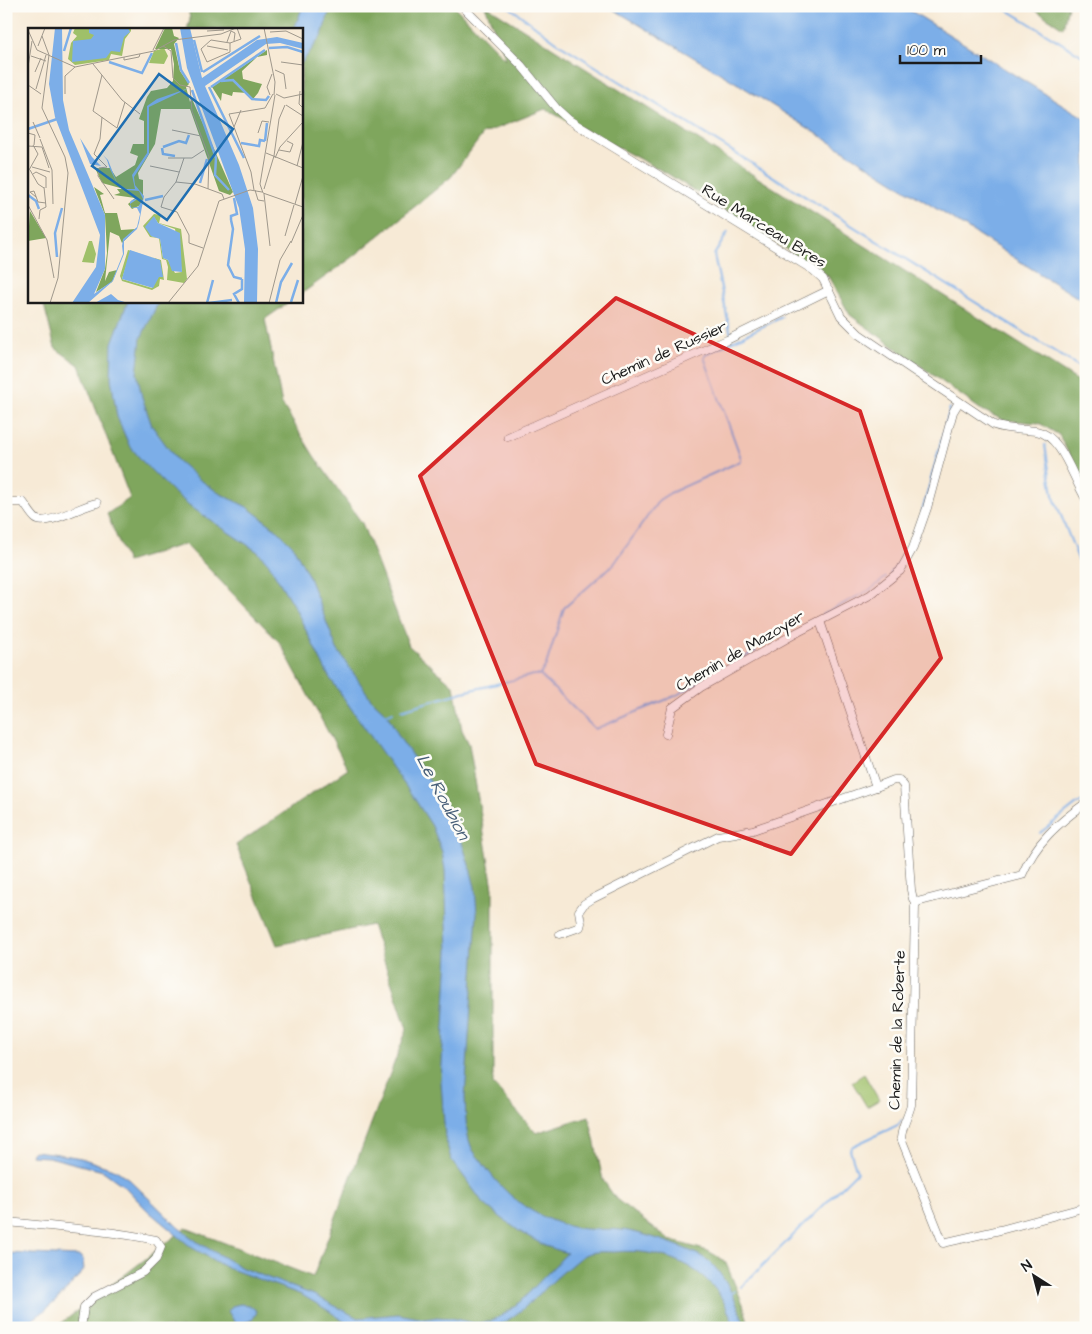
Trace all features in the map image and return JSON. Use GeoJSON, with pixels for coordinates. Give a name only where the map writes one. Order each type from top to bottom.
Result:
{"type":"FeatureCollection","features":[{"type":"Feature","properties":{"kind":"street","name":"Rue Marceau Bres"},"geometry":{"type":"LineString","coordinates":[[462,6],[521,65],[557,109],[569,120],[813,270],[823,279],[841,316],[849,326],[994,425],[1046,434],[1062,452],[1086,499]]}},
{"type":"Feature","properties":{"kind":"street","name":"Chemin de Russier"},"geometry":{"type":"LineString","coordinates":[[508,437],[727,340],[829,290]]}},
{"type":"Feature","properties":{"kind":"street","name":"Chemin de Mazoyer"},"geometry":{"type":"LineString","coordinates":[[666,734],[672,708],[701,688],[820,620],[870,595],[900,571],[913,548],[928,508],[953,412],[959,402]]}},
{"type":"Feature","properties":{"kind":"street"},"geometry":{"type":"LineString","coordinates":[[6,502],[23,502],[35,518],[46,521],[82,506],[97,503]]}},
{"type":"Feature","properties":{"kind":"street"},"geometry":{"type":"LineString","coordinates":[[820,620],[876,787]]}},
{"type":"Feature","properties":{"kind":"street"},"geometry":{"type":"LineString","coordinates":[[560,934],[580,927],[579,911],[584,904],[592,899],[718,836],[753,830],[894,780],[899,780],[904,786],[911,890],[915,900],[1022,875],[1036,848],[1049,832],[1086,803]]}},
{"type":"Feature","properties":{"kind":"street","name":"Chemin de la Roberte"},"geometry":{"type":"LineString","coordinates":[[915,900],[911,1105],[902,1128],[901,1138],[943,1243],[1086,1207]]}},
{"type":"Feature","properties":{"kind":"street"},"geometry":{"type":"LineString","coordinates":[[6,1222],[141,1237],[156,1240],[161,1247],[156,1259],[143,1272],[94,1297],[84,1307],[81,1328]]}},
{"type":"Feature","properties":{"kind":"highlighted area"},"geometry":{"type":"Polygon","coordinates":[[[616,298],[860,411],[941,658],[791,854],[536,764],[420,476],[616,298]]]}},
{"type":"Feature","properties":{"kind":"green space"},"geometry":{"type":"Polygon","coordinates":[[[188,6],[454,6],[507,61],[485,6],[487,6],[1086,386],[1086,487],[1059,435],[1039,423],[1003,420],[980,409],[850,315],[828,276],[668,174],[545,109],[483,134],[451,177],[353,257],[302,293],[302,28],[187,28],[190,20],[188,6]]]}},
{"type":"Feature","properties":{"kind":"green space"},"geometry":{"type":"Polygon","coordinates":[[[1029,6],[1068,6],[1063,28],[1029,6]]]}},
{"type":"Feature","properties":{"kind":"green space"},"geometry":{"type":"Polygon","coordinates":[[[43,302],[290,302],[265,319],[282,404],[314,456],[362,523],[409,646],[454,686],[462,730],[469,744],[493,888],[493,1084],[536,1133],[589,1116],[603,1180],[616,1199],[669,1240],[708,1251],[725,1261],[743,1304],[750,1328],[55,1328],[186,1228],[313,1277],[407,1029],[372,925],[277,945],[236,845],[348,769],[280,643],[185,544],[127,562],[107,514],[130,498],[79,365],[55,348],[43,302]]]}},
{"type":"Feature","properties":{"kind":"green space"},"geometry":{"type":"Polygon","coordinates":[[[864,1074],[879,1100],[867,1107],[852,1082],[864,1074]]]}},
{"type":"Feature","properties":{"kind":"water"},"geometry":{"type":"Polygon","coordinates":[[[303,6],[331,6],[322,35],[302,63],[302,28],[294,28],[303,6]]]}},
{"type":"Feature","properties":{"kind":"water"},"geometry":{"type":"Polygon","coordinates":[[[608,6],[903,6],[1086,119],[1086,303],[743,87],[608,6]]]}},
{"type":"Feature","properties":{"kind":"water"},"geometry":{"type":"Polygon","coordinates":[[[128,302],[159,302],[141,338],[137,373],[142,397],[152,426],[177,460],[199,479],[219,493],[247,507],[276,529],[293,546],[308,575],[337,649],[371,699],[387,714],[401,740],[448,807],[456,824],[475,887],[477,913],[465,1098],[467,1128],[473,1150],[500,1185],[520,1203],[544,1217],[578,1228],[630,1231],[669,1242],[705,1259],[718,1270],[728,1286],[745,1328],[733,1328],[727,1308],[717,1291],[689,1267],[672,1259],[634,1251],[597,1252],[585,1255],[513,1317],[492,1328],[393,1326],[363,1328],[349,1325],[302,1295],[225,1267],[191,1247],[148,1211],[125,1187],[103,1171],[49,1157],[31,1156],[33,1151],[52,1153],[81,1158],[116,1170],[129,1179],[179,1228],[199,1243],[242,1268],[314,1295],[358,1318],[398,1314],[425,1319],[437,1317],[450,1318],[475,1323],[491,1321],[506,1313],[521,1301],[567,1253],[545,1246],[519,1231],[484,1204],[451,1159],[445,1137],[441,1082],[448,951],[445,870],[442,852],[432,826],[329,677],[296,610],[268,563],[258,552],[194,509],[172,491],[129,445],[117,417],[111,378],[112,343],[128,302]]]}},
{"type":"Feature","properties":{"kind":"water"},"geometry":{"type":"Polygon","coordinates":[[[6,1253],[80,1256],[83,1260],[84,1270],[61,1296],[44,1311],[15,1328],[6,1323],[6,1253]]]}},
{"type":"Feature","properties":{"kind":"water"},"geometry":{"type":"Polygon","coordinates":[[[240,1304],[249,1305],[257,1311],[254,1318],[242,1323],[235,1323],[228,1311],[232,1306],[240,1304]]]}},
{"type":"Feature","properties":{"kind":"waterway"},"geometry":{"type":"LineString","coordinates":[[508,6],[558,43],[1086,371]]}},
{"type":"Feature","properties":{"kind":"waterway"},"geometry":{"type":"LineString","coordinates":[[1001,6],[1086,58]]}},
{"type":"Feature","properties":{"kind":"waterway"},"geometry":{"type":"LineString","coordinates":[[728,232],[714,255],[731,335]]}},
{"type":"Feature","properties":{"kind":"waterway"},"geometry":{"type":"LineString","coordinates":[[540,675],[546,665],[564,608],[614,564],[659,500],[670,493],[741,461],[704,357],[706,354],[782,317]]}},
{"type":"Feature","properties":{"kind":"waterway"},"geometry":{"type":"LineString","coordinates":[[922,512],[950,408]]}},
{"type":"Feature","properties":{"kind":"waterway"},"geometry":{"type":"LineString","coordinates":[[1045,445],[1053,495],[1086,579]]}},
{"type":"Feature","properties":{"kind":"waterway"},"geometry":{"type":"LineString","coordinates":[[890,574],[899,563],[913,538]]}},
{"type":"Feature","properties":{"kind":"waterway"},"geometry":{"type":"LineString","coordinates":[[822,615],[873,588],[886,577]]}},
{"type":"Feature","properties":{"kind":"waterway"},"geometry":{"type":"LineString","coordinates":[[401,710],[463,692],[540,675],[595,729],[675,696],[756,651]]}},
{"type":"Feature","properties":{"kind":"waterway"},"geometry":{"type":"LineString","coordinates":[[386,715],[393,712]]}},
{"type":"Feature","properties":{"kind":"waterway"},"geometry":{"type":"LineString","coordinates":[[1040,833],[1077,804],[1084,801]]}},
{"type":"Feature","properties":{"kind":"waterway"},"geometry":{"type":"LineString","coordinates":[[741,1287],[857,1172],[850,1150],[853,1146],[898,1125],[902,1120]]}},
{"type":"Feature","properties":{"kind":"waterway"},"geometry":{"type":"LineString","coordinates":[[729,1295],[735,1291]]}},
{"type":"Feature","properties":{"kind":"water label","name":"Le Roubion"},"geometry":{"type":"Point","coordinates":[443,797]}}]}
